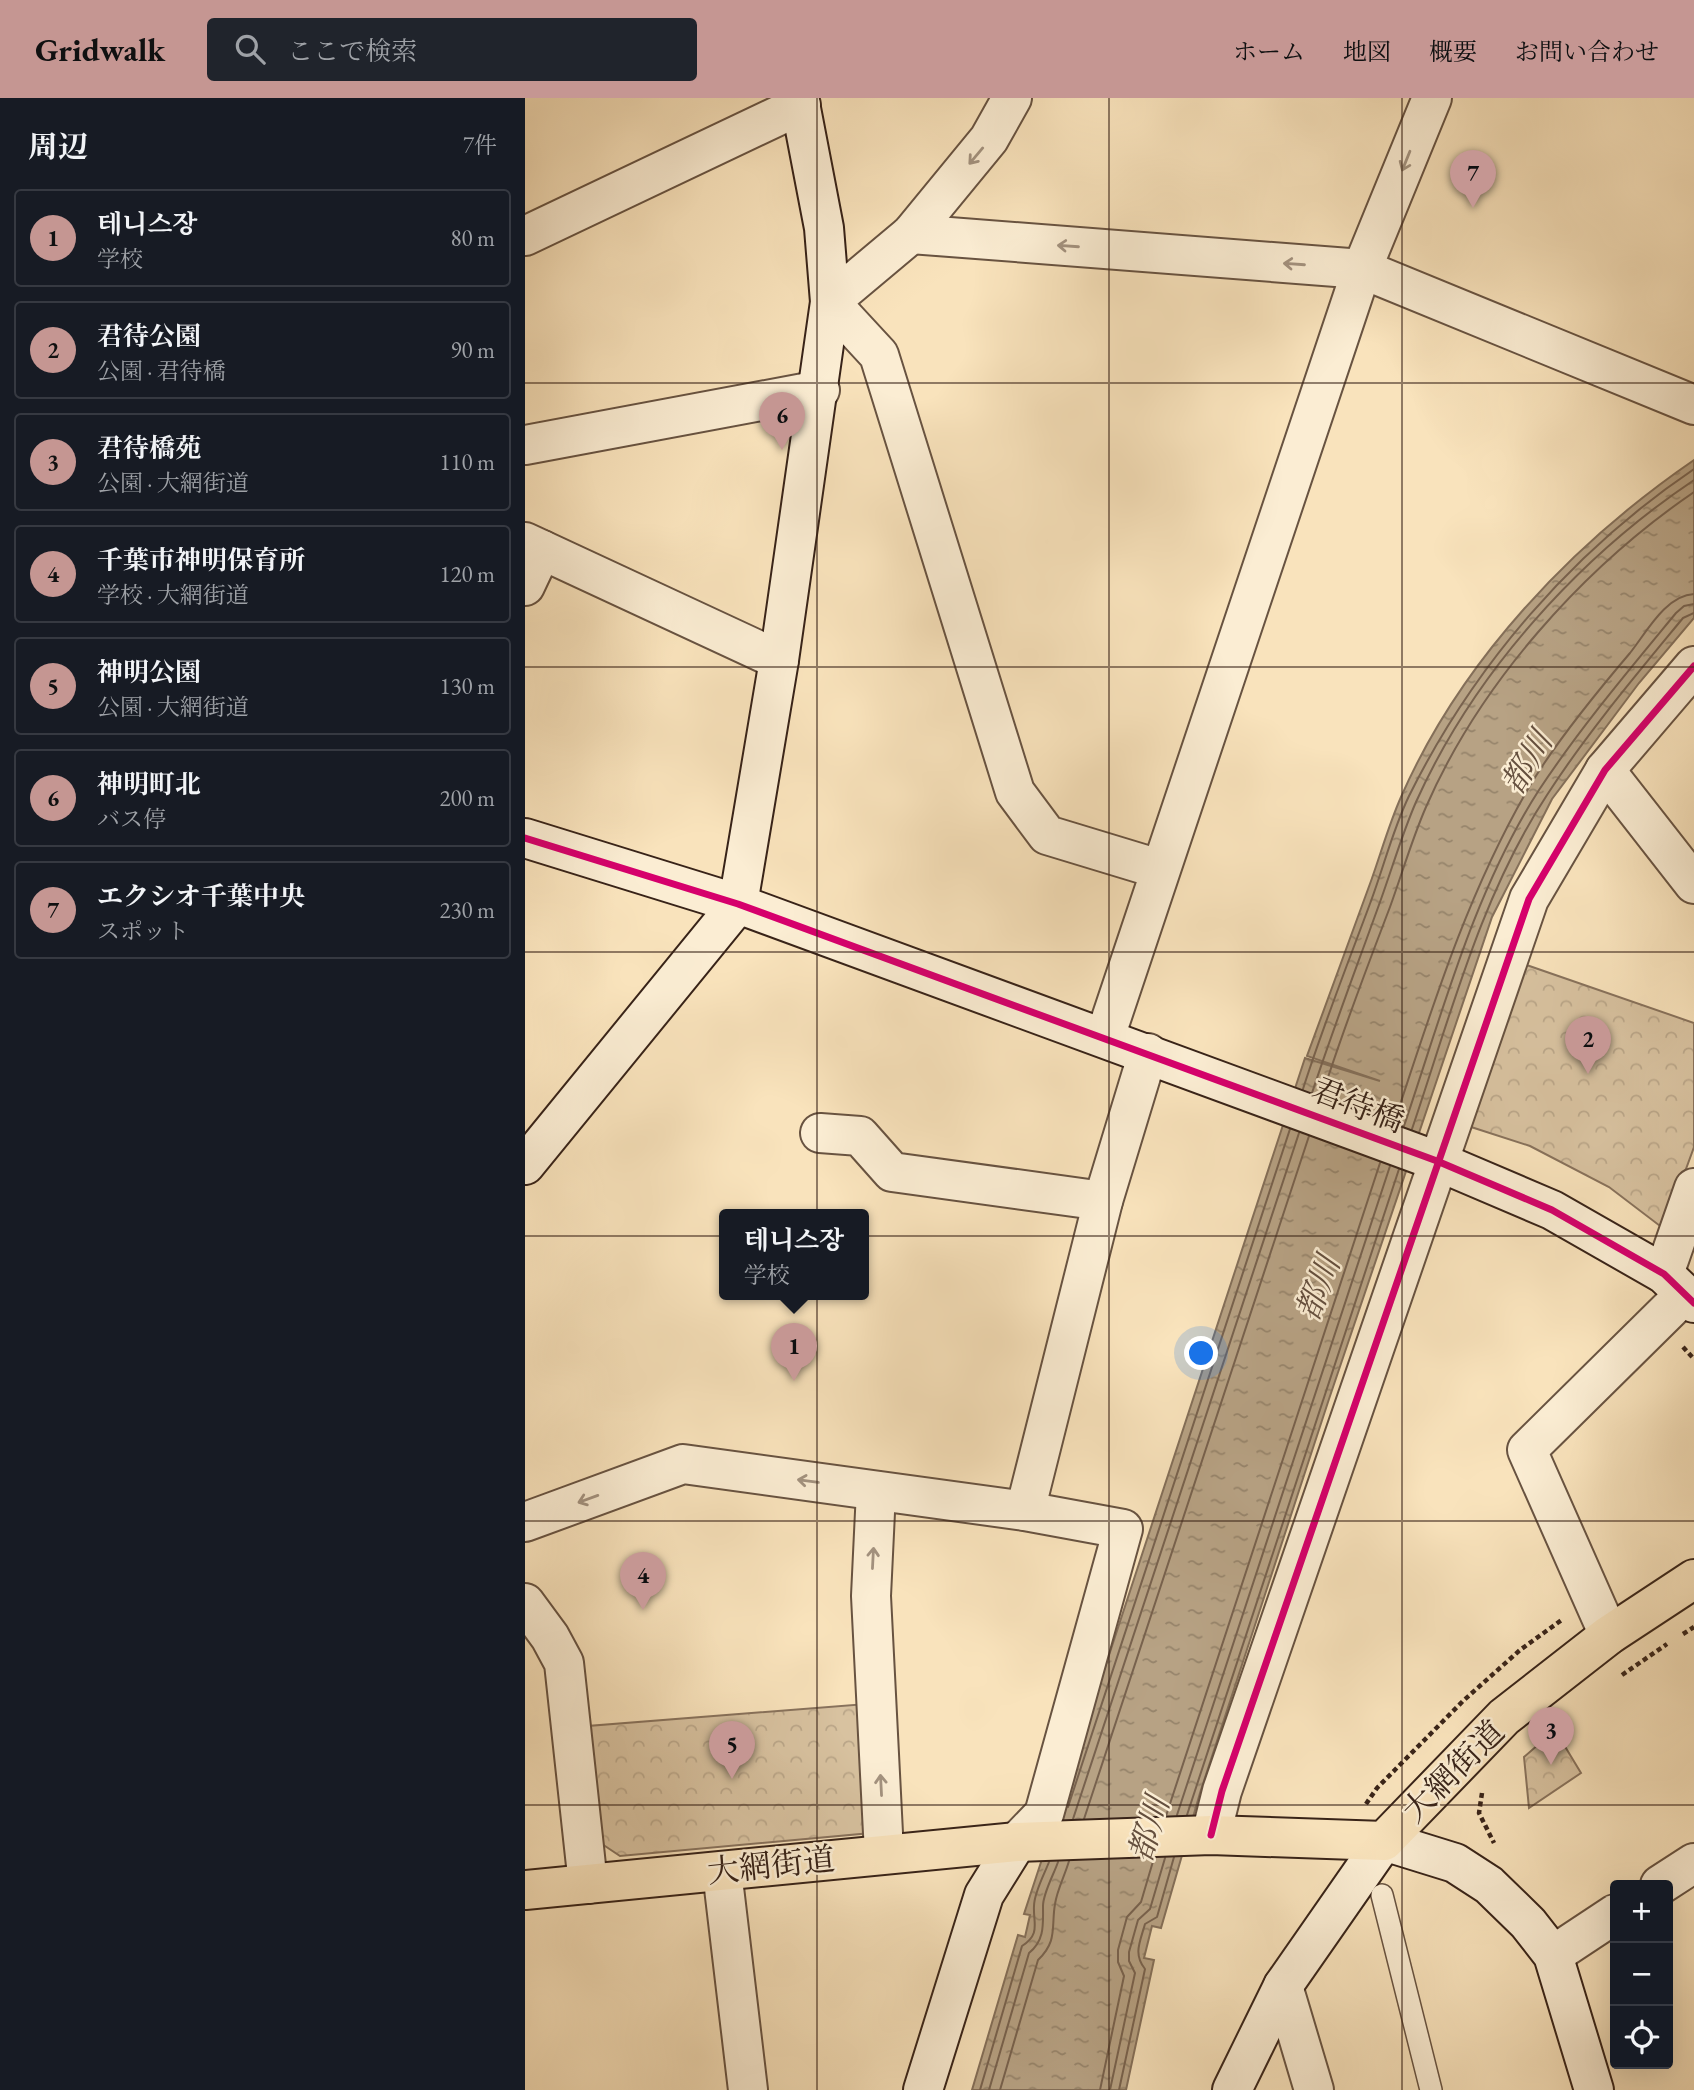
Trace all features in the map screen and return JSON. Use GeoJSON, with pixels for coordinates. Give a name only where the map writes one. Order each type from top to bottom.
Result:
{"type":"FeatureCollection","features":[{"type":"Feature","properties":{"kind":"main road","name":"大網街道"},"geometry":{"type":"LineString","coordinates":[[525,1890],[1017,1842],[1211,1835],[1384,1841],[1504,1717],[1609,1635],[1694,1579]]}},
{"type":"Feature","properties":{"kind":"street"},"geometry":{"type":"LineString","coordinates":[[830,302],[911,234],[989,139],[1012,98]]}},
{"type":"Feature","properties":{"kind":"street"},"geometry":{"type":"LineString","coordinates":[[1105,1037],[1159,869],[1362,269],[1431,98]]}},
{"type":"Feature","properties":{"kind":"street"},"geometry":{"type":"LineString","coordinates":[[525,236],[800,101],[824,228],[830,302],[820,390],[739,904],[525,1165]]}},
{"type":"Feature","properties":{"kind":"street"},"geometry":{"type":"LineString","coordinates":[[911,234],[1362,269],[1694,405]]}},
{"type":"Feature","properties":{"kind":"street"},"geometry":{"type":"LineString","coordinates":[[830,302],[879,355],[1015,792],[1047,835],[1159,869]]}},
{"type":"Feature","properties":{"kind":"street"},"geometry":{"type":"LineString","coordinates":[[525,445],[820,390]]}},
{"type":"Feature","properties":{"kind":"street"},"geometry":{"type":"LineString","coordinates":[[525,586],[533,546],[779,660]]}},
{"type":"Feature","properties":{"kind":"street"},"geometry":{"type":"LineString","coordinates":[[1211,1835],[1222,1791],[1529,900],[1605,770],[1694,666]]}},
{"type":"Feature","properties":{"kind":"street"},"geometry":{"type":"LineString","coordinates":[[1605,770],[1694,884]]}},
{"type":"Feature","properties":{"kind":"street","name":"君待橋"},"geometry":{"type":"LineString","coordinates":[[525,838],[739,904],[1437,1161],[1552,1210],[1681,1291]]}},
{"type":"Feature","properties":{"kind":"street"},"geometry":{"type":"LineString","coordinates":[[1025,1511],[1104,1201],[1147,1053]]}},
{"type":"Feature","properties":{"kind":"street"},"geometry":{"type":"LineString","coordinates":[[820,1133],[860,1136],[892,1172],[1104,1201]]}},
{"type":"Feature","properties":{"kind":"street"},"geometry":{"type":"LineString","coordinates":[[1609,1635],[1527,1450],[1681,1291],[1694,1188]]}},
{"type":"Feature","properties":{"kind":"street"},"geometry":{"type":"LineString","coordinates":[[525,1522],[683,1464],[1025,1511],[1123,1528],[1044,1814],[1017,1842],[984,1895],[923,2090]]}},
{"type":"Feature","properties":{"kind":"street"},"geometry":{"type":"LineString","coordinates":[[876,1491],[871,1596],[884,1853]]}},
{"type":"Feature","properties":{"kind":"street"},"geometry":{"type":"LineString","coordinates":[[525,1603],[550,1637],[563,1663],[588,1884]]}},
{"type":"Feature","properties":{"kind":"street"},"geometry":{"type":"LineString","coordinates":[[1233,2090],[1283,1986],[1384,1841],[1455,1863],[1489,1885],[1528,1923],[1553,1955],[1594,2090]]}},
{"type":"Feature","properties":{"kind":"street"},"geometry":{"type":"LineString","coordinates":[[1668,1880],[1694,1863]]}},
{"type":"Feature","properties":{"kind":"street"},"geometry":{"type":"LineString","coordinates":[[722,1871],[748,2090]]}},
{"type":"Feature","properties":{"kind":"street"},"geometry":{"type":"LineString","coordinates":[[1553,1955],[1610,1917]]}},
{"type":"Feature","properties":{"kind":"street"},"geometry":{"type":"LineString","coordinates":[[1283,1986],[1314,2090]]}},
{"type":"Feature","properties":{"kind":"lane"},"geometry":{"type":"LineString","coordinates":[[1382,1895],[1431,2090]]}},
{"type":"Feature","properties":{"kind":"path"},"geometry":{"type":"LineString","coordinates":[[1364,1807],[1377,1788],[1463,1700],[1520,1650],[1577,1608],[1594,1600]]}},
{"type":"Feature","properties":{"kind":"path"},"geometry":{"type":"LineString","coordinates":[[1620,1676],[1694,1627]]}},
{"type":"Feature","properties":{"kind":"path"},"geometry":{"type":"LineString","coordinates":[[1488,1786],[1481,1795],[1479,1813],[1499,1850]]}},
{"type":"Feature","properties":{"kind":"green space"},"geometry":{"type":"Polygon","coordinates":[[[1518,962],[1694,1023],[1694,1147],[1664,1229],[1609,1187],[1530,1146],[1465,1125],[1518,962]]]}},
{"type":"Feature","properties":{"kind":"green space"},"geometry":{"type":"Polygon","coordinates":[[[866,1704],[871,1833],[620,1856],[602,1844],[588,1726],[866,1704]]]}},
{"type":"Feature","properties":{"kind":"green space"},"geometry":{"type":"Polygon","coordinates":[[[1555,1730],[1581,1773],[1529,1808],[1524,1757],[1555,1730]]]}},
{"type":"Feature","properties":{"kind":"water","name":"都川"},"geometry":{"type":"Polygon","coordinates":[[[1694,460],[1694,618],[1639,683],[1552,799],[1492,917],[1329,1399],[1200,1793],[1161,1928],[1152,1926],[1144,1958],[1154,1960],[1126,2090],[972,2090],[1018,1935],[1025,1937],[1030,1915],[1024,1914],[1305,1058],[1380,1081],[1307,1056],[1401,797],[1455,698],[1488,652],[1525,608],[1606,528],[1694,460]]]}},
{"type":"Feature","properties":{"kind":"cycle path"},"geometry":{"type":"LineString","coordinates":[[1211,1835],[1222,1791],[1529,899],[1605,770],[1694,666]]}},
{"type":"Feature","properties":{"kind":"cycle path"},"geometry":{"type":"LineString","coordinates":[[525,838],[738,904],[1437,1161],[1552,1210],[1664,1274],[1694,1303]]}},
{"type":"Feature","properties":{"kind":"place","name":"エクシオ千葉中央"},"geometry":{"type":"Point","coordinates":[1473,208]}},
{"type":"Feature","properties":{"kind":"place","name":"神明町北"},"geometry":{"type":"Point","coordinates":[782,450]}},
{"type":"Feature","properties":{"kind":"place","name":"君待公園"},"geometry":{"type":"Point","coordinates":[1588,1074]}},
{"type":"Feature","properties":{"kind":"place","name":"테니스장"},"geometry":{"type":"Point","coordinates":[794,1381]}},
{"type":"Feature","properties":{"kind":"place","name":"千葉市神明保育所"},"geometry":{"type":"Point","coordinates":[643,1610]}},
{"type":"Feature","properties":{"kind":"place","name":"君待橋苑"},"geometry":{"type":"Point","coordinates":[1551,1765]}},
{"type":"Feature","properties":{"kind":"place","name":"神明公園"},"geometry":{"type":"Point","coordinates":[732,1779]}}]}
